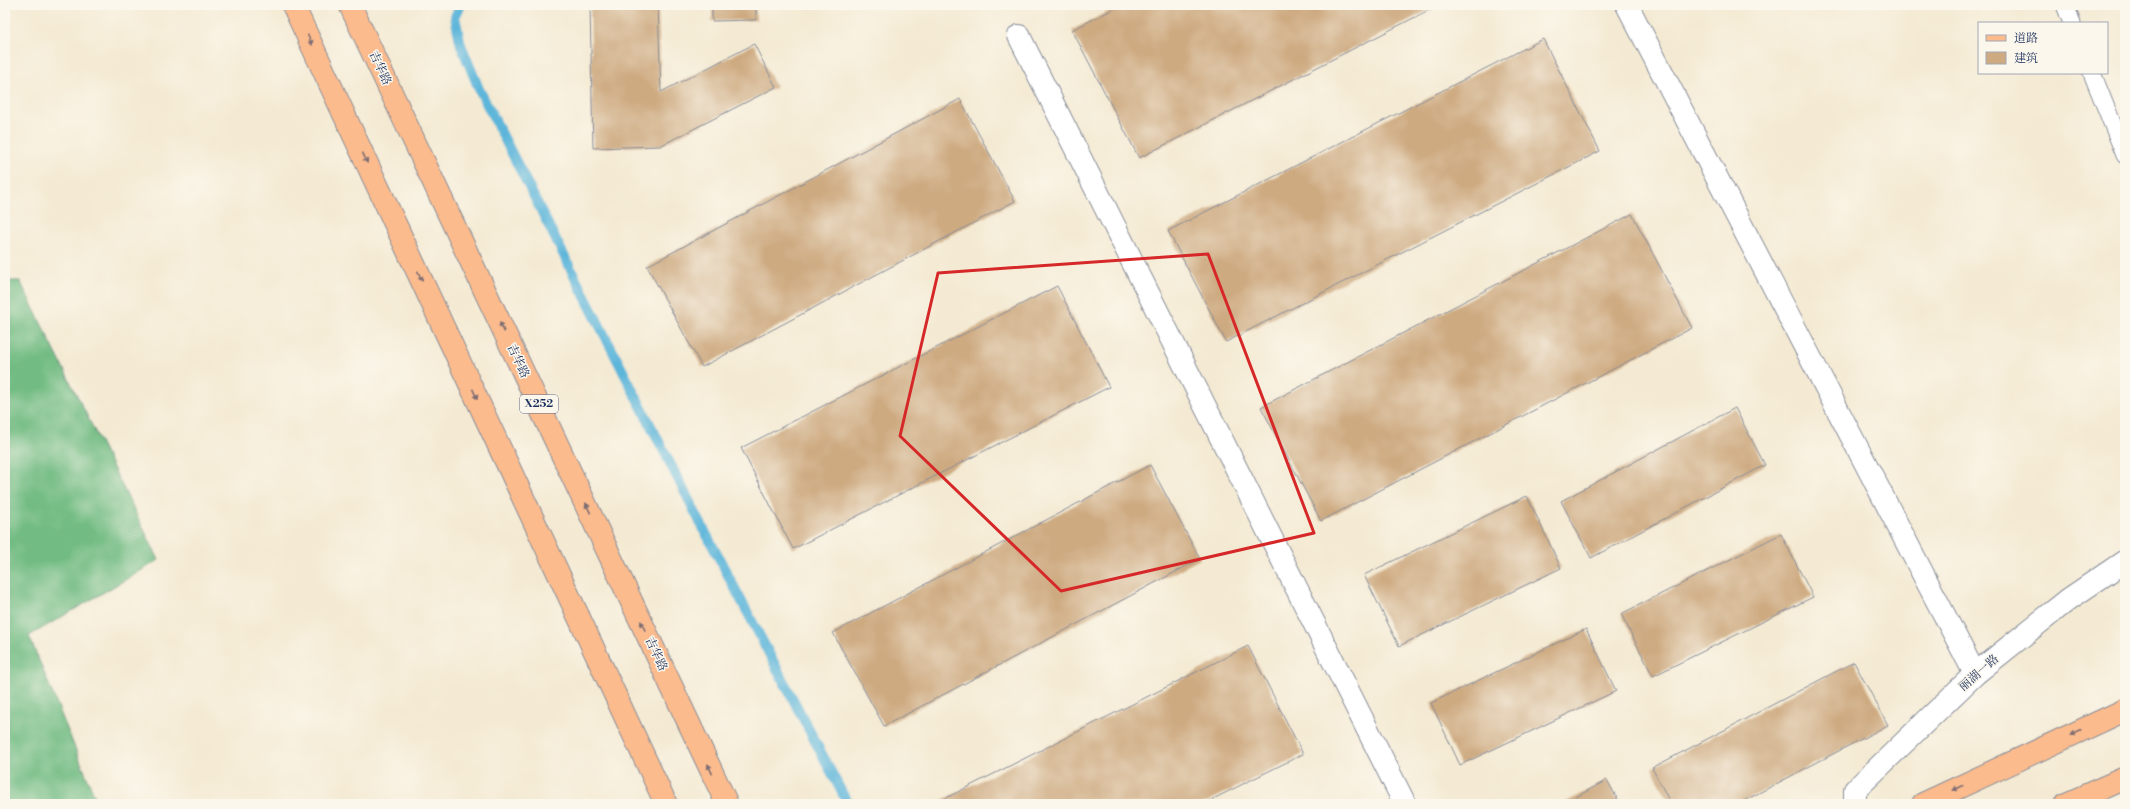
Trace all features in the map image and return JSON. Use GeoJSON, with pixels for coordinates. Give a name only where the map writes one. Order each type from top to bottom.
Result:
{"type":"FeatureCollection","features":[{"type":"Feature","properties":{"kind":"main road"},"geometry":{"type":"LineString","coordinates":[[293,5],[666,804]]}},
{"type":"Feature","properties":{"kind":"main road","name":"吉华路"},"geometry":{"type":"LineString","coordinates":[[350,5],[727,804]]}},
{"type":"Feature","properties":{"kind":"main road"},"geometry":{"type":"LineString","coordinates":[[1923,804],[2118,713]]}},
{"type":"Feature","properties":{"kind":"main road"},"geometry":{"type":"LineString","coordinates":[[2066,804],[2125,778]]}},
{"type":"Feature","properties":{"kind":"street"},"geometry":{"type":"LineString","coordinates":[[1627,5],[1975,674]]}},
{"type":"Feature","properties":{"kind":"street"},"geometry":{"type":"LineString","coordinates":[[1020,36],[1405,804]]}},
{"type":"Feature","properties":{"kind":"street","name":"丽湖一路"},"geometry":{"type":"LineString","coordinates":[[1855,804],[1855,790],[1975,674],[2069,599],[2125,561]]}},
{"type":"Feature","properties":{"kind":"lane"},"geometry":{"type":"LineString","coordinates":[[2065,5],[2072,22]]}},
{"type":"Feature","properties":{"kind":"lane"},"geometry":{"type":"LineString","coordinates":[[2092,74],[2125,155]]}},
{"type":"Feature","properties":{"kind":"highlighted area"},"geometry":{"type":"Polygon","coordinates":[[[1208,254],[1314,533],[1061,591],[900,436],[938,273],[1208,254]]]}},
{"type":"Feature","properties":{"kind":"green space"},"geometry":{"type":"Polygon","coordinates":[[[5,281],[20,281],[159,560],[29,636],[98,804],[5,804],[5,281]]]}},
{"type":"Feature","properties":{"kind":"building"},"geometry":{"type":"Polygon","coordinates":[[[590,5],[658,5],[661,92],[754,44],[776,87],[660,146],[593,148],[590,5]]]}},
{"type":"Feature","properties":{"kind":"building"},"geometry":{"type":"Polygon","coordinates":[[[712,5],[756,5],[756,20],[712,21],[712,5]]]}},
{"type":"Feature","properties":{"kind":"building"},"geometry":{"type":"Polygon","coordinates":[[[1121,5],[1439,5],[1139,158],[1072,30],[1121,5]]]}},
{"type":"Feature","properties":{"kind":"building"},"geometry":{"type":"Polygon","coordinates":[[[1543,39],[1600,151],[1226,342],[1168,231],[1543,39]]]}},
{"type":"Feature","properties":{"kind":"building"},"geometry":{"type":"Polygon","coordinates":[[[960,99],[1015,201],[702,367],[647,266],[960,99]]]}},
{"type":"Feature","properties":{"kind":"building"},"geometry":{"type":"Polygon","coordinates":[[[1632,214],[1692,328],[1321,521],[1261,407],[1632,214]]]}},
{"type":"Feature","properties":{"kind":"building"},"geometry":{"type":"Polygon","coordinates":[[[1057,286],[1109,387],[793,549],[741,448],[1057,286]]]}},
{"type":"Feature","properties":{"kind":"building"},"geometry":{"type":"Polygon","coordinates":[[[1735,408],[1765,465],[1591,558],[1561,501],[1735,408]]]}},
{"type":"Feature","properties":{"kind":"building"},"geometry":{"type":"Polygon","coordinates":[[[1150,465],[1200,559],[884,726],[833,633],[1150,465]]]}},
{"type":"Feature","properties":{"kind":"building"},"geometry":{"type":"Polygon","coordinates":[[[1527,496],[1561,568],[1399,646],[1364,575],[1527,496]]]}},
{"type":"Feature","properties":{"kind":"building"},"geometry":{"type":"Polygon","coordinates":[[[1781,534],[1813,597],[1653,676],[1621,614],[1781,534]]]}},
{"type":"Feature","properties":{"kind":"building"},"geometry":{"type":"Polygon","coordinates":[[[1586,629],[1616,691],[1460,765],[1431,703],[1586,629]]]}},
{"type":"Feature","properties":{"kind":"building"},"geometry":{"type":"Polygon","coordinates":[[[1248,646],[1303,754],[1203,804],[934,804],[1248,646]]]}},
{"type":"Feature","properties":{"kind":"building"},"geometry":{"type":"Polygon","coordinates":[[[1854,662],[1888,725],[1738,804],[1671,804],[1652,768],[1854,662]]]}},
{"type":"Feature","properties":{"kind":"building"},"geometry":{"type":"Polygon","coordinates":[[[1607,780],[1620,804],[1563,804],[1607,780]]]}},
{"type":"Feature","properties":{"kind":"waterway"},"geometry":{"type":"LineString","coordinates":[[460,5],[455,17],[461,45],[479,89],[699,520],[848,804]]}}]}
